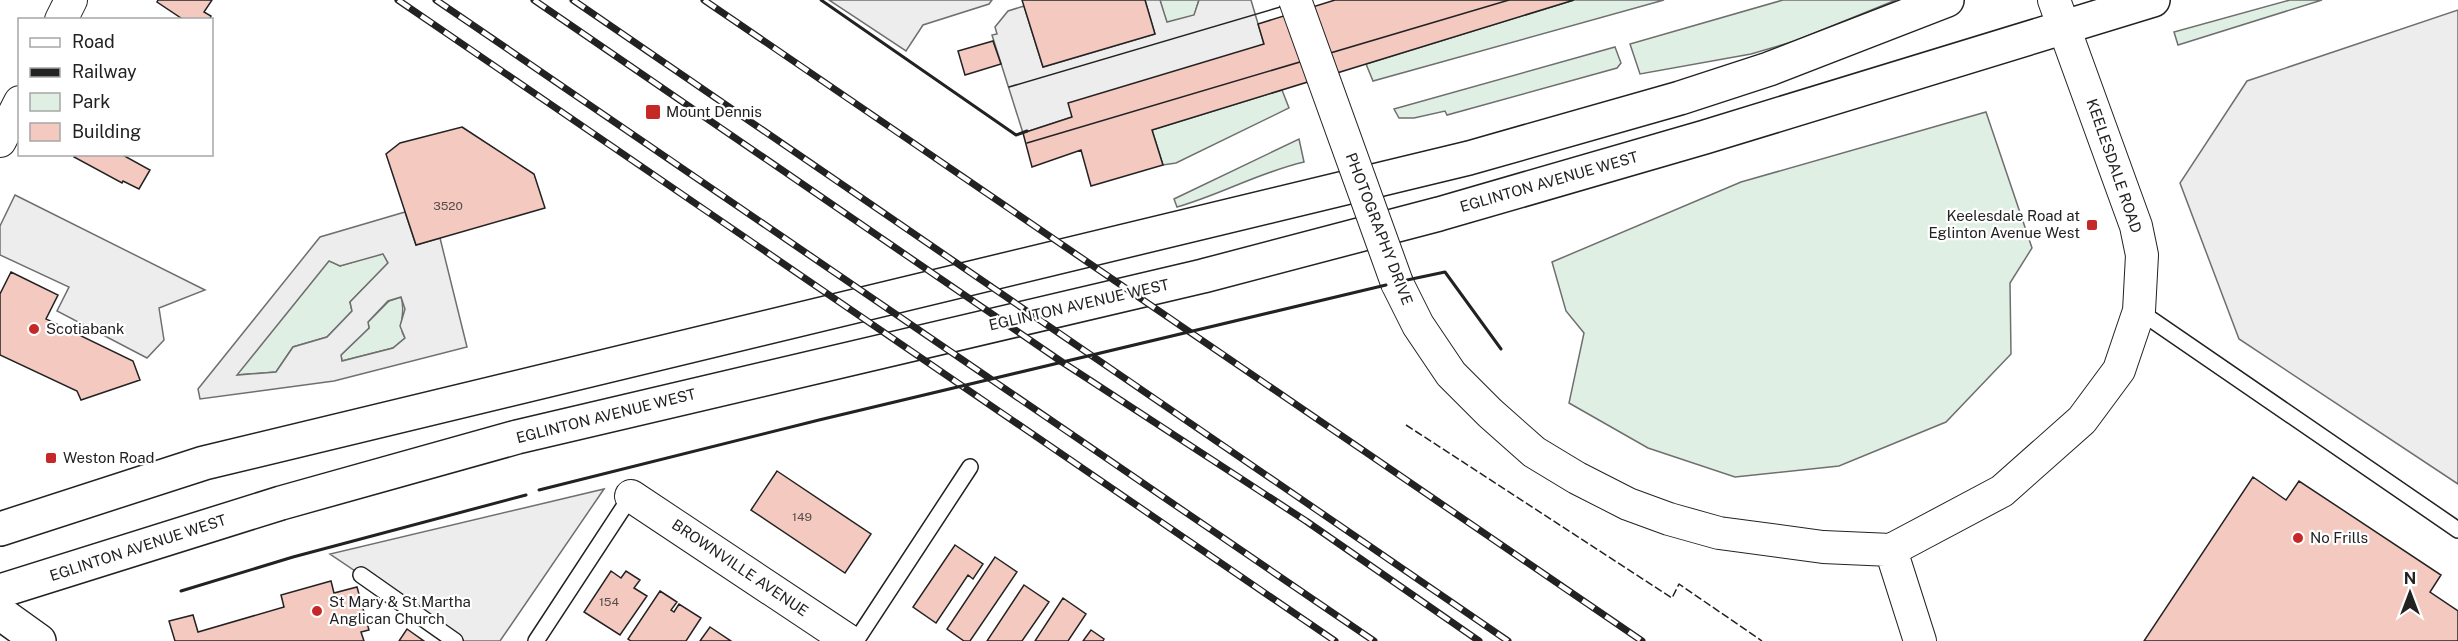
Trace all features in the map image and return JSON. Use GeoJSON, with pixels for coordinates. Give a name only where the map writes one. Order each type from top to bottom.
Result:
{"type":"FeatureCollection","features":[{"type":"Feature","properties":{"kind":"main road"},"geometry":{"type":"LineString","coordinates":[[0,530],[204,464],[1469,158],[1680,98],[1769,69],[1947,0]]}},
{"type":"Feature","properties":{"kind":"main road","name":"EGLINTON AVENUE WEST"},"geometry":{"type":"LineString","coordinates":[[0,591],[281,502],[517,437],[1191,279],[1439,214],[1705,137],[2059,14],[2153,0]]}},
{"type":"Feature","properties":{"kind":"main road"},"geometry":{"type":"LineString","coordinates":[[0,613],[39,641]]}},
{"type":"Feature","properties":{"kind":"street"},"geometry":{"type":"LineString","coordinates":[[62,18],[71,0]]}},
{"type":"Feature","properties":{"kind":"street","name":"PHOTOGRAPHY DRIVE"},"geometry":{"type":"LineString","coordinates":[[1294,0],[1397,283],[1418,325],[1451,374],[1490,413],[1534,452],[1577,478],[1628,504],[1669,519],[1719,533],[1823,547],[1892,550]]}},
{"type":"Feature","properties":{"kind":"street","name":"KEELESDALE ROAD"},"geometry":{"type":"LineString","coordinates":[[1892,550],[2002,491],[2082,420],[2119,370],[2139,311],[2142,255],[2136,226],[2059,14]]}},
{"type":"Feature","properties":{"kind":"street"},"geometry":{"type":"LineString","coordinates":[[0,141],[18,106]]}},
{"type":"Feature","properties":{"kind":"street","name":"BROWNVILLE AVENUE"},"geometry":{"type":"LineString","coordinates":[[631,495],[849,641]]}},
{"type":"Feature","properties":{"kind":"street"},"geometry":{"type":"LineString","coordinates":[[1892,550],[1920,641]]}},
{"type":"Feature","properties":{"kind":"lane"},"geometry":{"type":"LineString","coordinates":[[2139,311],[2458,530]]}},
{"type":"Feature","properties":{"kind":"lane"},"geometry":{"type":"LineString","coordinates":[[856,641],[970,467]]}},
{"type":"Feature","properties":{"kind":"lane"},"geometry":{"type":"LineString","coordinates":[[536,641],[631,495]]}},
{"type":"Feature","properties":{"kind":"lane"},"geometry":{"type":"LineString","coordinates":[[361,575],[454,641]]}},
{"type":"Feature","properties":{"kind":"green space"},"geometry":{"type":"Polygon","coordinates":[[[1160,0],[1199,0],[1194,16],[1166,23],[1160,0]]]}},
{"type":"Feature","properties":{"kind":"green space"},"geometry":{"type":"Polygon","coordinates":[[[1574,0],[1664,0],[1373,81],[1366,64],[1574,0]]]}},
{"type":"Feature","properties":{"kind":"green space"},"geometry":{"type":"Polygon","coordinates":[[[1783,0],[1896,0],[1795,41],[1751,54],[1640,74],[1630,44],[1783,0]]]}},
{"type":"Feature","properties":{"kind":"green space"},"geometry":{"type":"Polygon","coordinates":[[[2290,0],[2322,0],[2178,45],[2174,32],[2290,0]]]}},
{"type":"Feature","properties":{"kind":"green space"},"geometry":{"type":"Polygon","coordinates":[[[1615,47],[1621,63],[1617,68],[1447,115],[1445,111],[1414,118],[1399,118],[1394,109],[1615,47]]]}},
{"type":"Feature","properties":{"kind":"green space"},"geometry":{"type":"Polygon","coordinates":[[[1282,90],[1289,108],[1176,163],[1163,165],[1152,130],[1282,90]]]}},
{"type":"Feature","properties":{"kind":"green space"},"geometry":{"type":"Polygon","coordinates":[[[1986,112],[2032,248],[2010,283],[2011,354],[1946,422],[1839,466],[1735,477],[1648,448],[1569,403],[1584,333],[1566,311],[1552,262],[1741,182],[1986,112]]]}},
{"type":"Feature","properties":{"kind":"green space"},"geometry":{"type":"Polygon","coordinates":[[[1299,139],[1304,162],[1177,207],[1174,199],[1299,139]]]}},
{"type":"Feature","properties":{"kind":"green space"},"geometry":{"type":"Polygon","coordinates":[[[383,253],[388,263],[350,302],[352,311],[327,337],[293,347],[276,372],[236,375],[329,260],[340,266],[383,253]]]}},
{"type":"Feature","properties":{"kind":"green space"},"geometry":{"type":"Polygon","coordinates":[[[401,297],[403,309],[401,328],[405,338],[393,348],[342,361],[341,355],[369,328],[368,322],[389,301],[401,297]]]}},
{"type":"Feature","properties":{"kind":"shaded area"},"geometry":{"type":"Polygon","coordinates":[[[829,0],[992,0],[989,4],[923,25],[906,51],[829,0]]]}},
{"type":"Feature","properties":{"kind":"shaded area"},"geometry":{"type":"Polygon","coordinates":[[[1145,0],[1160,0],[1167,22],[1194,15],[1199,0],[1251,0],[1264,44],[1072,117],[1023,133],[992,35],[997,34],[995,27],[1008,11],[1024,6],[1043,67],[1155,34],[1145,0]]]}},
{"type":"Feature","properties":{"kind":"shaded area"},"geometry":{"type":"Polygon","coordinates":[[[2458,10],[2458,484],[2239,339],[2180,183],[2247,81],[2458,10]]]}},
{"type":"Feature","properties":{"kind":"shaded area"},"geometry":{"type":"Polygon","coordinates":[[[15,195],[205,290],[159,308],[164,340],[147,358],[57,311],[69,287],[0,255],[0,226],[15,195]]]}},
{"type":"Feature","properties":{"kind":"shaded area"},"geometry":{"type":"Polygon","coordinates":[[[405,212],[416,245],[440,238],[467,347],[334,381],[200,399],[198,389],[320,237],[405,212]],[[383,254],[340,266],[329,261],[237,375],[276,372],[293,347],[327,337],[352,311],[350,302],[388,263],[383,254]],[[401,297],[388,301],[368,322],[369,328],[341,355],[342,361],[393,348],[405,338],[400,326],[405,309],[401,297]]]}},
{"type":"Feature","properties":{"kind":"shaded area"},"geometry":{"type":"Polygon","coordinates":[[[604,489],[500,641],[459,641],[330,554],[604,489]]]}},
{"type":"Feature","properties":{"kind":"building"},"geometry":{"type":"Polygon","coordinates":[[[158,0],[212,0],[204,12],[211,16],[210,18],[181,18],[157,2],[158,0]]]}},
{"type":"Feature","properties":{"kind":"building"},"geometry":{"type":"Polygon","coordinates":[[[1022,0],[1145,0],[1155,34],[1043,67],[1022,0]]]}},
{"type":"Feature","properties":{"kind":"building"},"geometry":{"type":"Polygon","coordinates":[[[1335,0],[1574,0],[1152,130],[1163,165],[1091,186],[1081,150],[1032,167],[1023,133],[1072,117],[1068,103],[1264,44],[1258,24],[1335,0]]]}},
{"type":"Feature","properties":{"kind":"building"},"geometry":{"type":"Polygon","coordinates":[[[993,41],[1001,64],[965,75],[958,51],[993,41]]]}},
{"type":"Feature","properties":{"kind":"building"},"geometry":{"type":"Polygon","coordinates":[[[462,127],[534,174],[545,208],[416,245],[386,154],[400,143],[462,127]]]}},
{"type":"Feature","properties":{"kind":"building"},"geometry":{"type":"Polygon","coordinates":[[[125,156],[150,170],[139,189],[123,181],[122,183],[74,157],[125,156]]]}},
{"type":"Feature","properties":{"kind":"building","name":"Scotiabank"},"geometry":{"type":"Polygon","coordinates":[[[11,272],[58,295],[46,319],[133,361],[140,380],[81,400],[77,391],[0,355],[0,294],[11,272]]]}},
{"type":"Feature","properties":{"kind":"building"},"geometry":{"type":"Polygon","coordinates":[[[777,471],[871,534],[845,573],[751,510],[777,471]]]}},
{"type":"Feature","properties":{"kind":"building","name":"No Frills"},"geometry":{"type":"Polygon","coordinates":[[[2253,477],[2286,500],[2299,481],[2441,575],[2430,592],[2458,611],[2458,641],[2144,641],[2253,477]]]}},
{"type":"Feature","properties":{"kind":"building"},"geometry":{"type":"Polygon","coordinates":[[[955,545],[983,564],[973,579],[968,575],[936,623],[913,607],[955,545]]]}},
{"type":"Feature","properties":{"kind":"building"},"geometry":{"type":"Polygon","coordinates":[[[995,557],[1017,572],[970,641],[964,641],[947,629],[995,557]]]}},
{"type":"Feature","properties":{"kind":"building"},"geometry":{"type":"Polygon","coordinates":[[[611,571],[621,578],[626,571],[640,580],[634,588],[647,596],[620,635],[584,612],[611,571]]]}},
{"type":"Feature","properties":{"kind":"building","name":"St Mary & St Martha Anglican Church"},"geometry":{"type":"Polygon","coordinates":[[[331,581],[334,593],[357,587],[369,630],[361,632],[364,641],[175,641],[169,621],[193,615],[198,632],[284,607],[281,595],[331,581]]]}},
{"type":"Feature","properties":{"kind":"building"},"geometry":{"type":"Polygon","coordinates":[[[1024,585],[1049,602],[1022,641],[987,641],[1024,585]]]}},
{"type":"Feature","properties":{"kind":"building"},"geometry":{"type":"Polygon","coordinates":[[[660,591],[677,602],[671,610],[674,612],[679,604],[701,618],[686,641],[631,641],[628,639],[660,591]]]}},
{"type":"Feature","properties":{"kind":"building"},"geometry":{"type":"Polygon","coordinates":[[[1063,598],[1086,614],[1068,641],[1035,641],[1063,598]]]}},
{"type":"Feature","properties":{"kind":"building"},"geometry":{"type":"Polygon","coordinates":[[[710,627],[731,641],[700,641],[710,627]]]}},
{"type":"Feature","properties":{"kind":"building","name":"St Mary & St Martha Anglican Church"},"geometry":{"type":"Polygon","coordinates":[[[407,629],[424,641],[399,641],[407,629]]]}},
{"type":"Feature","properties":{"kind":"building"},"geometry":{"type":"Polygon","coordinates":[[[1091,630],[1104,639],[1103,641],[1083,641],[1091,630]]]}},
{"type":"Feature","properties":{"kind":"tram line"},"geometry":{"type":"LineString","coordinates":[[1009,87],[1304,0]]}},
{"type":"Feature","properties":{"kind":"tram line"},"geometry":{"type":"LineString","coordinates":[[1027,143],[1509,0]]}},
{"type":"Feature","properties":{"kind":"railway"},"geometry":{"type":"LineString","coordinates":[[398,0],[1335,641]]}},
{"type":"Feature","properties":{"kind":"railway"},"geometry":{"type":"LineString","coordinates":[[436,0],[1374,641]]}},
{"type":"Feature","properties":{"kind":"railway"},"geometry":{"type":"LineString","coordinates":[[534,0],[1062,362],[1306,521],[1479,641]]}},
{"type":"Feature","properties":{"kind":"railway"},"geometry":{"type":"LineString","coordinates":[[573,0],[1508,641]]}},
{"type":"Feature","properties":{"kind":"railway"},"geometry":{"type":"LineString","coordinates":[[704,0],[1642,641]]}},
{"type":"Feature","properties":{"kind":"fence"},"geometry":{"type":"LineString","coordinates":[[1406,425],[1672,598],[1679,584],[1762,641]]}},
{"type":"Feature","properties":{"kind":"wall"},"geometry":{"type":"LineString","coordinates":[[821,0],[1016,135],[1027,131]]}},
{"type":"Feature","properties":{"kind":"wall"},"geometry":{"type":"LineString","coordinates":[[1407,280],[1445,272],[1501,349]]}},
{"type":"Feature","properties":{"kind":"wall"},"geometry":{"type":"LineString","coordinates":[[539,490],[819,420],[1386,285]]}},
{"type":"Feature","properties":{"kind":"wall"},"geometry":{"type":"LineString","coordinates":[[181,591],[293,557],[526,495]]}},
{"type":"Feature","properties":{"kind":"place","name":"Mount Dennis"},"geometry":{"type":"Point","coordinates":[653,112]}},
{"type":"Feature","properties":{"kind":"place","name":"Keelesdale Road at Eglinton Avenue West"},"geometry":{"type":"Point","coordinates":[2092,225]}},
{"type":"Feature","properties":{"kind":"place","name":"Scotiabank"},"geometry":{"type":"Point","coordinates":[34,329]}},
{"type":"Feature","properties":{"kind":"place","name":"Weston Road"},"geometry":{"type":"Point","coordinates":[51,458]}},
{"type":"Feature","properties":{"kind":"place","name":"No Frills"},"geometry":{"type":"Point","coordinates":[2298,538]}},
{"type":"Feature","properties":{"kind":"place","name":"St Mary & St Martha Anglican Church"},"geometry":{"type":"Point","coordinates":[317,611]}}]}
